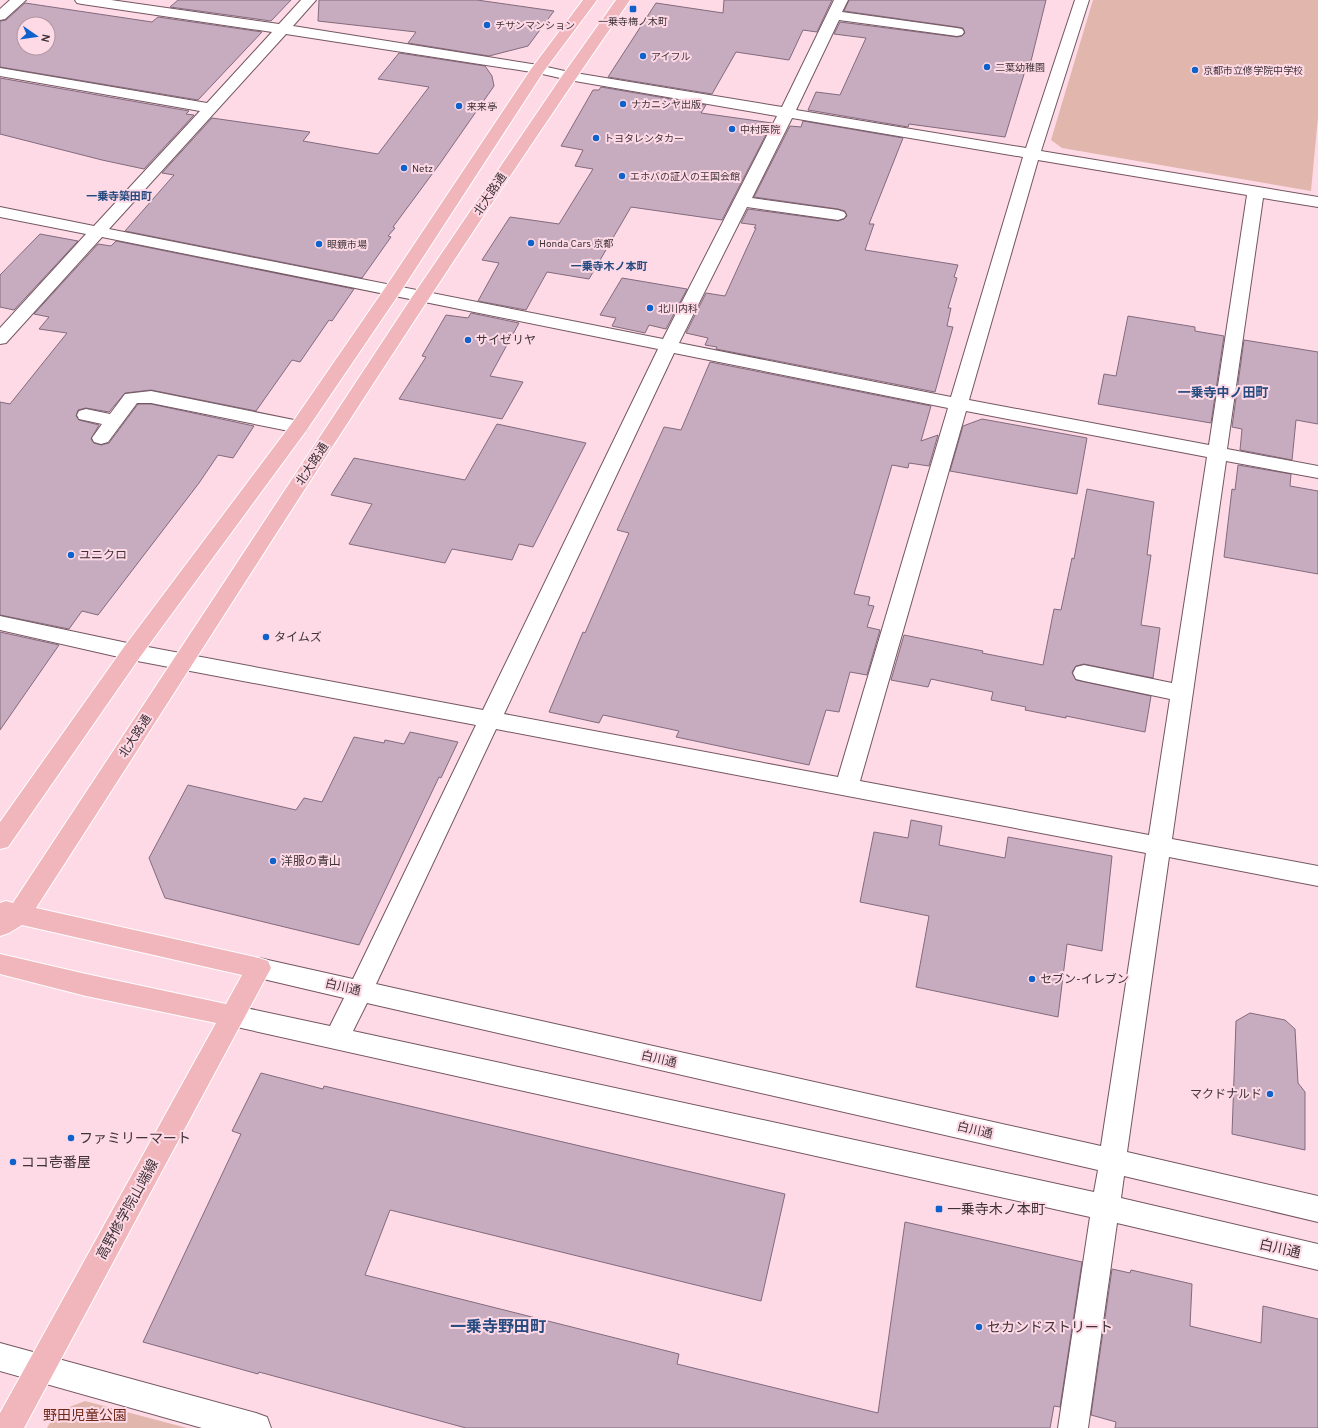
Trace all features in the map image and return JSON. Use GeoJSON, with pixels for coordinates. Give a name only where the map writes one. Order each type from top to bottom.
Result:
{"type":"FeatureCollection","features":[{"type":"Feature","properties":{"kind":"main road"},"geometry":{"type":"LineString","coordinates":[[0,840],[132,652],[299,427],[392,291],[538,69],[590,0]]}},
{"type":"Feature","properties":{"kind":"main road","name":"北大路通"},"geometry":{"type":"LineString","coordinates":[[6,917],[183,661],[421,297],[569,76],[623,0]]}},
{"type":"Feature","properties":{"kind":"main road","name":"白川通"},"geometry":{"type":"LineString","coordinates":[[6,917],[258,968]]}},
{"type":"Feature","properties":{"kind":"main road","name":"白川通"},"geometry":{"type":"LineString","coordinates":[[0,964],[86,985],[232,1016]]}},
{"type":"Feature","properties":{"kind":"main road","name":"高野修学院山端線"},"geometry":{"type":"LineString","coordinates":[[8,1428],[258,968]]}},
{"type":"Feature","properties":{"kind":"street"},"geometry":{"type":"LineString","coordinates":[[0,16],[18,0]]}},
{"type":"Feature","properties":{"kind":"street"},"geometry":{"type":"LineString","coordinates":[[82,0],[282,28],[538,69],[569,76],[1318,202]]}},
{"type":"Feature","properties":{"kind":"street"},"geometry":{"type":"LineString","coordinates":[[0,339],[308,0]]}},
{"type":"Feature","properties":{"kind":"street"},"geometry":{"type":"LineString","coordinates":[[337,1039],[668,347],[787,112],[841,0]]}},
{"type":"Feature","properties":{"kind":"street"},"geometry":{"type":"LineString","coordinates":[[847,786],[1032,153],[1082,0]]}},
{"type":"Feature","properties":{"kind":"street"},"geometry":{"type":"LineString","coordinates":[[834,15],[957,32]]}},
{"type":"Feature","properties":{"kind":"street"},"geometry":{"type":"LineString","coordinates":[[0,72],[210,108]]}},
{"type":"Feature","properties":{"kind":"street"},"geometry":{"type":"LineString","coordinates":[[1073,1428],[1158,845],[1256,191]]}},
{"type":"Feature","properties":{"kind":"street"},"geometry":{"type":"LineString","coordinates":[[742,201],[838,215]]}},
{"type":"Feature","properties":{"kind":"street"},"geometry":{"type":"LineString","coordinates":[[0,212],[97,233],[668,347],[958,404],[1318,472]]}},
{"type":"Feature","properties":{"kind":"street"},"geometry":{"type":"LineString","coordinates":[[101,438],[132,398],[151,398],[299,427]]}},
{"type":"Feature","properties":{"kind":"street"},"geometry":{"type":"LineString","coordinates":[[86,415],[114,420]]}},
{"type":"Feature","properties":{"kind":"street"},"geometry":{"type":"LineString","coordinates":[[0,623],[132,652],[1318,876]]}},
{"type":"Feature","properties":{"kind":"street"},"geometry":{"type":"LineString","coordinates":[[1084,673],[1181,693]]}},
{"type":"Feature","properties":{"kind":"street","name":"白川通"},"geometry":{"type":"LineString","coordinates":[[258,968],[1318,1209]]}},
{"type":"Feature","properties":{"kind":"street","name":"白川通"},"geometry":{"type":"LineString","coordinates":[[232,1016],[1105,1206],[1318,1257]]}},
{"type":"Feature","properties":{"kind":"street"},"geometry":{"type":"LineString","coordinates":[[0,1357],[256,1428]]}},
{"type":"Feature","properties":{"kind":"green space","name":"京都市立修学院中学校"},"geometry":{"type":"Polygon","coordinates":[[[1093,0],[1318,0],[1318,117],[1311,191],[1062,148],[1051,140],[1093,0]]]}},
{"type":"Feature","properties":{"kind":"green space","name":"野田児童公園"},"geometry":{"type":"Polygon","coordinates":[[[85,1401],[187,1428],[47,1428],[56,1412],[85,1401]]]}},
{"type":"Feature","properties":{"kind":"building"},"geometry":{"type":"Polygon","coordinates":[[[178,0],[291,0],[271,21],[170,7],[178,0]]]}},
{"type":"Feature","properties":{"kind":"building"},"geometry":{"type":"Polygon","coordinates":[[[319,0],[477,0],[554,11],[528,46],[489,56],[408,43],[416,32],[318,21],[319,0]]]}},
{"type":"Feature","properties":{"kind":"building"},"geometry":{"type":"Polygon","coordinates":[[[724,0],[832,0],[817,32],[803,30],[789,60],[736,52],[712,94],[608,77],[656,3],[723,13],[724,0]]]}},
{"type":"Feature","properties":{"kind":"building"},"geometry":{"type":"Polygon","coordinates":[[[849,0],[1046,0],[1031,61],[1028,61],[1005,137],[909,124],[908,127],[808,110],[816,92],[840,95],[866,38],[834,34],[840,22],[957,37],[962,36],[965,33],[963,28],[844,11],[849,0]]]}},
{"type":"Feature","properties":{"kind":"building"},"geometry":{"type":"Polygon","coordinates":[[[25,3],[152,22],[158,17],[262,32],[198,100],[0,67],[0,21],[6,20],[25,3]]]}},
{"type":"Feature","properties":{"kind":"building"},"geometry":{"type":"Polygon","coordinates":[[[399,53],[485,66],[492,76],[494,86],[393,227],[395,228],[388,236],[391,237],[362,278],[125,231],[174,175],[162,173],[212,118],[310,132],[303,141],[378,154],[429,87],[378,79],[399,53]]]}},
{"type":"Feature","properties":{"kind":"building"},"geometry":{"type":"Polygon","coordinates":[[[0,78],[189,111],[186,114],[194,115],[144,169],[0,134],[0,78]]]}},
{"type":"Feature","properties":{"kind":"building"},"geometry":{"type":"Polygon","coordinates":[[[601,87],[706,105],[701,113],[772,123],[722,220],[631,207],[589,279],[547,272],[526,310],[478,301],[499,263],[482,260],[510,217],[559,224],[593,169],[575,166],[583,150],[561,146],[593,90],[599,90],[601,87]]]}},
{"type":"Feature","properties":{"kind":"building"},"geometry":{"type":"Polygon","coordinates":[[[803,121],[903,138],[869,224],[874,224],[865,250],[958,265],[954,277],[957,278],[948,308],[951,308],[947,326],[953,327],[935,392],[716,349],[717,347],[705,345],[708,338],[686,333],[706,293],[725,296],[756,228],[754,228],[756,225],[741,223],[748,209],[838,221],[847,216],[845,211],[838,209],[754,197],[790,126],[801,127],[803,121]]]}},
{"type":"Feature","properties":{"kind":"building"},"geometry":{"type":"Polygon","coordinates":[[[40,234],[78,241],[14,310],[0,307],[0,275],[40,234]]]}},
{"type":"Feature","properties":{"kind":"building"},"geometry":{"type":"Polygon","coordinates":[[[116,241],[354,289],[332,321],[329,320],[300,362],[292,360],[256,411],[151,390],[125,393],[109,412],[86,408],[78,410],[76,416],[79,420],[99,425],[91,439],[94,443],[101,445],[109,443],[138,404],[151,404],[254,426],[233,458],[218,455],[199,483],[98,615],[82,611],[69,629],[0,615],[0,402],[10,404],[67,333],[39,329],[49,317],[34,314],[98,244],[111,246],[116,241]]]}},
{"type":"Feature","properties":{"kind":"building","name":"北川内科"},"geometry":{"type":"Polygon","coordinates":[[[622,278],[687,289],[666,329],[649,325],[645,333],[612,326],[616,318],[600,315],[622,278]]]}},
{"type":"Feature","properties":{"kind":"building"},"geometry":{"type":"Polygon","coordinates":[[[471,313],[519,323],[490,376],[523,382],[502,419],[399,399],[426,357],[422,356],[446,315],[468,318],[471,313]]]}},
{"type":"Feature","properties":{"kind":"building"},"geometry":{"type":"Polygon","coordinates":[[[1128,316],[1195,327],[1195,331],[1224,336],[1211,423],[1098,404],[1104,374],[1116,376],[1128,316]]]}},
{"type":"Feature","properties":{"kind":"building"},"geometry":{"type":"Polygon","coordinates":[[[1244,340],[1318,352],[1318,424],[1296,420],[1292,460],[1240,450],[1242,429],[1232,427],[1244,340]]]}},
{"type":"Feature","properties":{"kind":"building"},"geometry":{"type":"Polygon","coordinates":[[[710,362],[931,406],[921,441],[938,435],[929,466],[909,463],[908,468],[892,465],[854,594],[870,597],[868,605],[874,606],[867,627],[880,630],[867,675],[850,672],[839,712],[826,710],[809,765],[676,737],[679,731],[603,715],[599,723],[549,712],[583,632],[585,633],[629,533],[617,530],[664,427],[681,430],[710,362]]]}},
{"type":"Feature","properties":{"kind":"building"},"geometry":{"type":"Polygon","coordinates":[[[982,419],[1087,438],[1077,494],[950,471],[963,426],[982,419]]]}},
{"type":"Feature","properties":{"kind":"building"},"geometry":{"type":"Polygon","coordinates":[[[497,424],[586,443],[533,547],[519,544],[512,560],[452,549],[445,563],[349,544],[372,504],[331,495],[354,458],[465,480],[497,424]]]}},
{"type":"Feature","properties":{"kind":"building"},"geometry":{"type":"Polygon","coordinates":[[[1238,465],[1291,474],[1290,486],[1318,491],[1318,574],[1224,557],[1232,489],[1235,490],[1238,465]]]}},
{"type":"Feature","properties":{"kind":"building"},"geometry":{"type":"Polygon","coordinates":[[[1087,489],[1154,502],[1147,555],[1151,555],[1141,625],[1160,628],[1153,678],[1084,664],[1076,666],[1072,672],[1076,680],[1151,696],[1145,732],[1066,716],[1066,718],[1025,710],[1026,707],[991,700],[993,692],[931,679],[928,687],[891,680],[904,635],[1043,665],[1054,609],[1061,610],[1072,558],[1074,559],[1087,489]]]}},
{"type":"Feature","properties":{"kind":"building"},"geometry":{"type":"Polygon","coordinates":[[[0,632],[59,645],[0,730],[0,632]]]}},
{"type":"Feature","properties":{"kind":"building"},"geometry":{"type":"Polygon","coordinates":[[[410,732],[458,742],[441,778],[439,777],[359,945],[165,898],[149,858],[188,785],[296,810],[304,798],[322,802],[354,737],[384,743],[385,740],[404,744],[410,732]]]}},
{"type":"Feature","properties":{"kind":"building"},"geometry":{"type":"Polygon","coordinates":[[[911,820],[942,826],[939,845],[1005,858],[1008,837],[1112,856],[1102,951],[1067,944],[1058,1017],[916,987],[929,916],[860,902],[874,832],[908,838],[911,820]]]}},
{"type":"Feature","properties":{"kind":"building"},"geometry":{"type":"Polygon","coordinates":[[[1250,1013],[1285,1020],[1295,1029],[1298,1083],[1305,1092],[1305,1150],[1232,1134],[1236,1021],[1250,1013]]]}},
{"type":"Feature","properties":{"kind":"building"},"geometry":{"type":"Polygon","coordinates":[[[261,1073],[323,1089],[324,1086],[785,1194],[761,1301],[390,1210],[365,1275],[679,1354],[677,1364],[878,1413],[905,1222],[1082,1262],[1060,1407],[1054,1406],[1050,1428],[466,1428],[259,1372],[258,1374],[143,1342],[241,1134],[232,1131],[261,1073]]]}},
{"type":"Feature","properties":{"kind":"building"},"geometry":{"type":"Polygon","coordinates":[[[1112,1269],[1130,1273],[1131,1270],[1192,1284],[1190,1326],[1261,1343],[1263,1306],[1318,1319],[1318,1428],[1115,1428],[1116,1422],[1091,1415],[1112,1269]]]}},
{"type":"Feature","properties":{"kind":"place","name":"一乗寺梅ノ木町"},"geometry":{"type":"Point","coordinates":[633,9]}},
{"type":"Feature","properties":{"kind":"place","name":"チサンマンション"},"geometry":{"type":"Point","coordinates":[487,25]}},
{"type":"Feature","properties":{"kind":"place","name":"アイフル"},"geometry":{"type":"Point","coordinates":[643,56]}},
{"type":"Feature","properties":{"kind":"place","name":"二葉幼稚園"},"geometry":{"type":"Point","coordinates":[987,67]}},
{"type":"Feature","properties":{"kind":"place","name":"京都市立修学院中学校"},"geometry":{"type":"Point","coordinates":[1195,70]}},
{"type":"Feature","properties":{"kind":"place","name":"ナカニシヤ出版"},"geometry":{"type":"Point","coordinates":[623,104]}},
{"type":"Feature","properties":{"kind":"place","name":"来来亭"},"geometry":{"type":"Point","coordinates":[459,106]}},
{"type":"Feature","properties":{"kind":"place","name":"中村医院"},"geometry":{"type":"Point","coordinates":[732,129]}},
{"type":"Feature","properties":{"kind":"place","name":"トヨタレンタカー"},"geometry":{"type":"Point","coordinates":[596,138]}},
{"type":"Feature","properties":{"kind":"place","name":"Netz"},"geometry":{"type":"Point","coordinates":[404,168]}},
{"type":"Feature","properties":{"kind":"place","name":"エホバの証人の王国会館"},"geometry":{"type":"Point","coordinates":[622,176]}},
{"type":"Feature","properties":{"kind":"place","name":"Honda Cars 京都"},"geometry":{"type":"Point","coordinates":[531,243]}},
{"type":"Feature","properties":{"kind":"place","name":"眼鏡市場"},"geometry":{"type":"Point","coordinates":[319,244]}},
{"type":"Feature","properties":{"kind":"place","name":"北川内科"},"geometry":{"type":"Point","coordinates":[650,308]}},
{"type":"Feature","properties":{"kind":"place","name":"サイゼリヤ"},"geometry":{"type":"Point","coordinates":[468,340]}},
{"type":"Feature","properties":{"kind":"place","name":"ユニクロ"},"geometry":{"type":"Point","coordinates":[71,555]}},
{"type":"Feature","properties":{"kind":"place","name":"タイムズ"},"geometry":{"type":"Point","coordinates":[266,637]}},
{"type":"Feature","properties":{"kind":"place","name":"洋服の青山"},"geometry":{"type":"Point","coordinates":[273,861]}},
{"type":"Feature","properties":{"kind":"place","name":"セブン-イレブン"},"geometry":{"type":"Point","coordinates":[1032,979]}},
{"type":"Feature","properties":{"kind":"place","name":"マクドナルド"},"geometry":{"type":"Point","coordinates":[1270,1094]}},
{"type":"Feature","properties":{"kind":"place","name":"ファミリーマート"},"geometry":{"type":"Point","coordinates":[71,1138]}},
{"type":"Feature","properties":{"kind":"place","name":"ココ壱番屋"},"geometry":{"type":"Point","coordinates":[13,1162]}},
{"type":"Feature","properties":{"kind":"place","name":"一乗寺木ノ本町"},"geometry":{"type":"Point","coordinates":[939,1209]}},
{"type":"Feature","properties":{"kind":"place","name":"セカンドストリート"},"geometry":{"type":"Point","coordinates":[979,1327]}},
{"type":"Feature","properties":{"kind":"district","name":"一乗寺築田町"},"geometry":{"type":"Point","coordinates":[119,196]}},
{"type":"Feature","properties":{"kind":"district","name":"一乗寺木ノ本町"},"geometry":{"type":"Point","coordinates":[609,266]}},
{"type":"Feature","properties":{"kind":"district","name":"一乗寺中ノ田町"},"geometry":{"type":"Point","coordinates":[1223,392]}},
{"type":"Feature","properties":{"kind":"district","name":"一乗寺野田町"},"geometry":{"type":"Point","coordinates":[498,1326]}}]}
